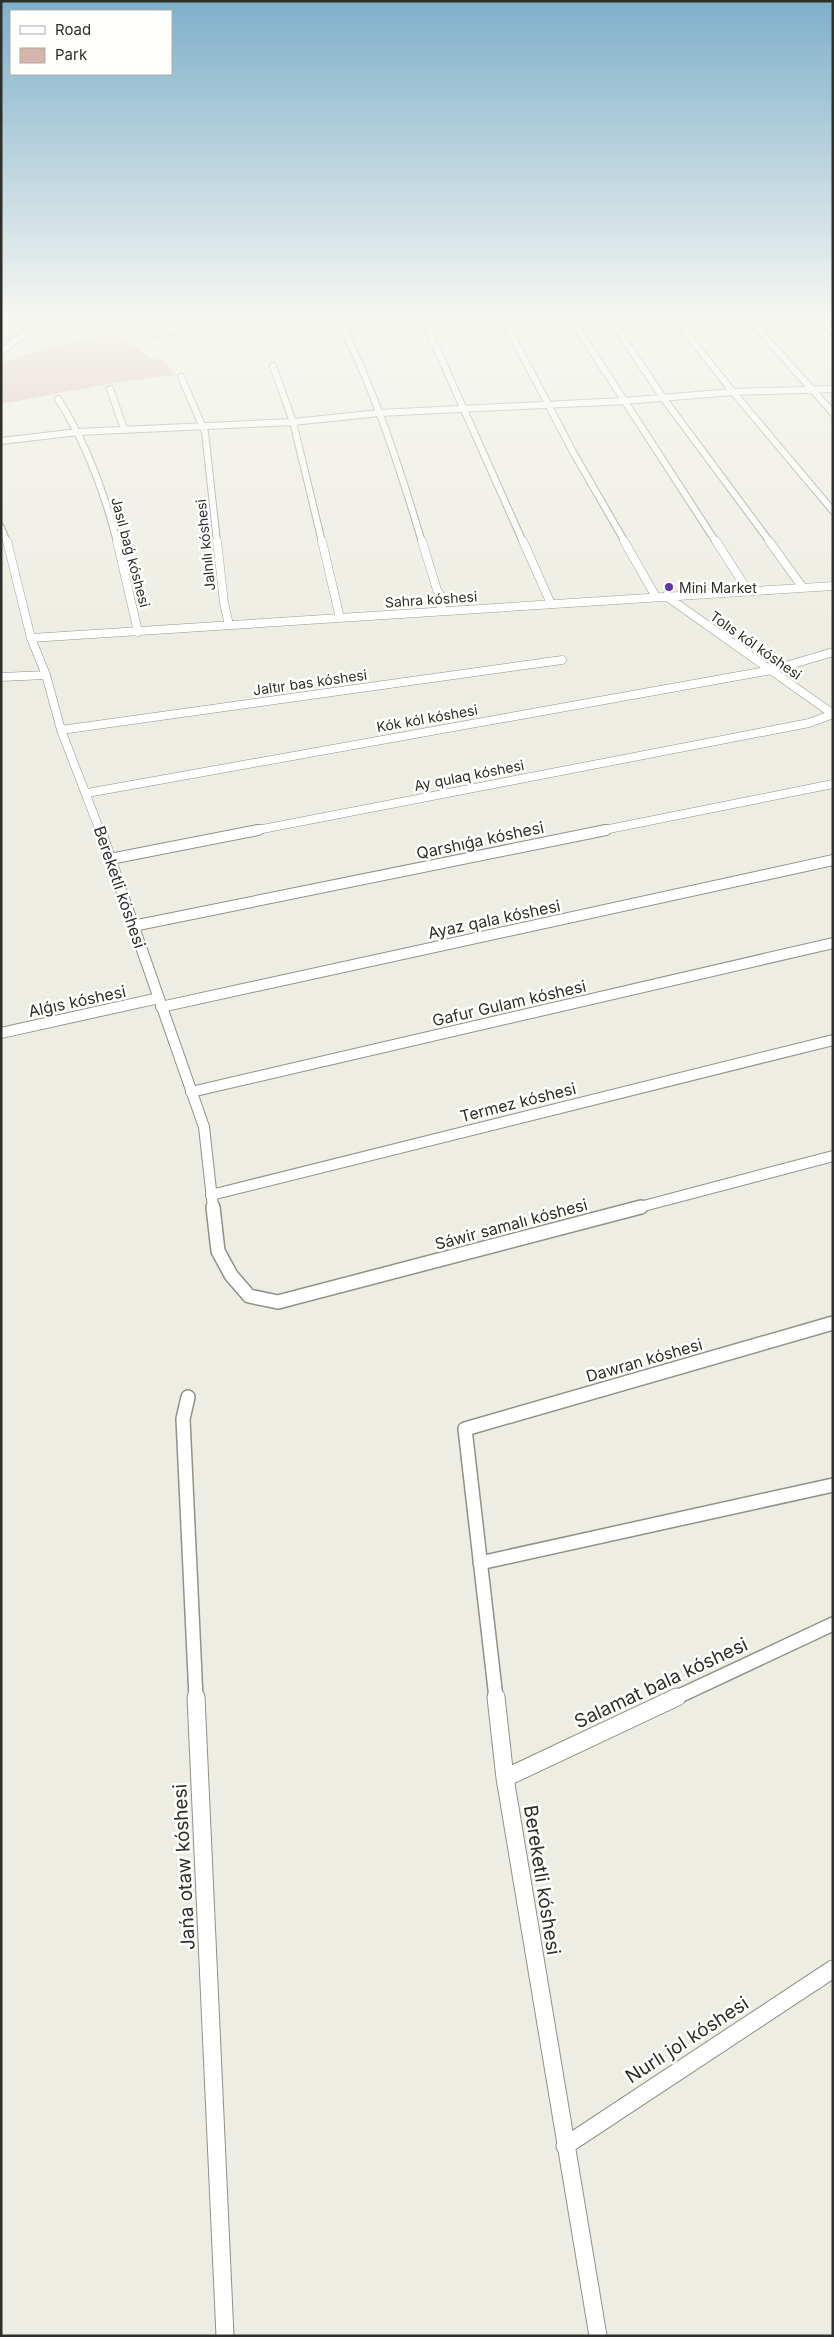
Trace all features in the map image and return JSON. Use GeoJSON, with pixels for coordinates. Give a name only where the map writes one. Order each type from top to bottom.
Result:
{"type":"FeatureCollection","features":[{"type":"Feature","properties":{"kind":"street","name":"Jasıl baǵ kóshesi"},"geometry":{"type":"LineString","coordinates":[[76,429],[102,490],[138,632]]}},
{"type":"Feature","properties":{"kind":"street"},"geometry":{"type":"LineString","coordinates":[[1,441],[123,429]]}},
{"type":"Feature","properties":{"kind":"street","name":"Jalnılı kóshesi"},"geometry":{"type":"LineString","coordinates":[[204,429],[224,603],[229,626]]}},
{"type":"Feature","properties":{"kind":"street"},"geometry":{"type":"LineString","coordinates":[[295,429],[340,618]]}},
{"type":"Feature","properties":{"kind":"street"},"geometry":{"type":"LineString","coordinates":[[384,429],[437,590],[444,600],[440,611]]}},
{"type":"Feature","properties":{"kind":"street"},"geometry":{"type":"LineString","coordinates":[[473,429],[551,604]]}},
{"type":"Feature","properties":{"kind":"street"},"geometry":{"type":"LineString","coordinates":[[561,429],[656,597]]}},
{"type":"Feature","properties":{"kind":"street"},"geometry":{"type":"LineString","coordinates":[[642,429],[748,591]]}},
{"type":"Feature","properties":{"kind":"street"},"geometry":{"type":"LineString","coordinates":[[686,429],[803,588]]}},
{"type":"Feature","properties":{"kind":"street"},"geometry":{"type":"LineString","coordinates":[[764,429],[833,511]]}},
{"type":"Feature","properties":{"kind":"street","name":"Bereketli kóshesi"},"geometry":{"type":"LineString","coordinates":[[1,527],[8,544],[31,638],[46,675],[61,730],[87,793],[204,1127],[218,1251]]}},
{"type":"Feature","properties":{"kind":"street","name":"Sahra kóshesi"},"geometry":{"type":"LineString","coordinates":[[31,638],[833,586]]}},
{"type":"Feature","properties":{"kind":"street","name":"Tolıs kól kóshesi"},"geometry":{"type":"LineString","coordinates":[[666,596],[833,714]]}},
{"type":"Feature","properties":{"kind":"street","name":"Kók kól kóshesi"},"geometry":{"type":"LineString","coordinates":[[87,793],[772,670],[833,652]]}},
{"type":"Feature","properties":{"kind":"street","name":"Jaltır bas kóshesi"},"geometry":{"type":"LineString","coordinates":[[61,730],[562,660]]}},
{"type":"Feature","properties":{"kind":"street"},"geometry":{"type":"LineString","coordinates":[[1,678],[46,675]]}},
{"type":"Feature","properties":{"kind":"street","name":"Ay qulaq kóshesi"},"geometry":{"type":"LineString","coordinates":[[110,859],[810,723],[833,714]]}},
{"type":"Feature","properties":{"kind":"street","name":"Qarshıǵa kóshesi"},"geometry":{"type":"LineString","coordinates":[[134,926],[833,784]]}},
{"type":"Feature","properties":{"kind":"street","name":"Ayaz qala kóshesi"},"geometry":{"type":"LineString","coordinates":[[160,1002],[833,860]]}},
{"type":"Feature","properties":{"kind":"street","name":"Gafur Gulam kóshesi"},"geometry":{"type":"LineString","coordinates":[[192,1092],[833,943]]}},
{"type":"Feature","properties":{"kind":"street","name":"Alǵıs kóshesi"},"geometry":{"type":"LineString","coordinates":[[1,1033],[160,1002]]}},
{"type":"Feature","properties":{"kind":"street","name":"Termez kóshesi"},"geometry":{"type":"LineString","coordinates":[[211,1195],[833,1040]]}},
{"type":"Feature","properties":{"kind":"street","name":"Sáwir samalı kóshesi"},"geometry":{"type":"LineString","coordinates":[[218,1251],[231,1275],[249,1296],[278,1302],[833,1156]]}},
{"type":"Feature","properties":{"kind":"street","name":"Dawran kóshesi"},"geometry":{"type":"LineString","coordinates":[[465,1429],[831,1326]]}},
{"type":"Feature","properties":{"kind":"street","name":"Jańa otaw kóshesi"},"geometry":{"type":"LineString","coordinates":[[188,1397],[183,1419],[225,2336]]}},
{"type":"Feature","properties":{"kind":"street","name":"Bereketli kóshesi"},"geometry":{"type":"LineString","coordinates":[[465,1429],[505,1778],[598,2336]]}},
{"type":"Feature","properties":{"kind":"street"},"geometry":{"type":"LineString","coordinates":[[480,1563],[833,1485]]}},
{"type":"Feature","properties":{"kind":"street","name":"Salamat bala kóshesi"},"geometry":{"type":"LineString","coordinates":[[505,1778],[833,1624]]}},
{"type":"Feature","properties":{"kind":"street","name":"Nurlı jol kóshesi"},"geometry":{"type":"LineString","coordinates":[[565,2146],[833,1969]]}},
{"type":"Feature","properties":{"kind":"place","name":"Mini Market"},"geometry":{"type":"Point","coordinates":[669,587]}}]}
